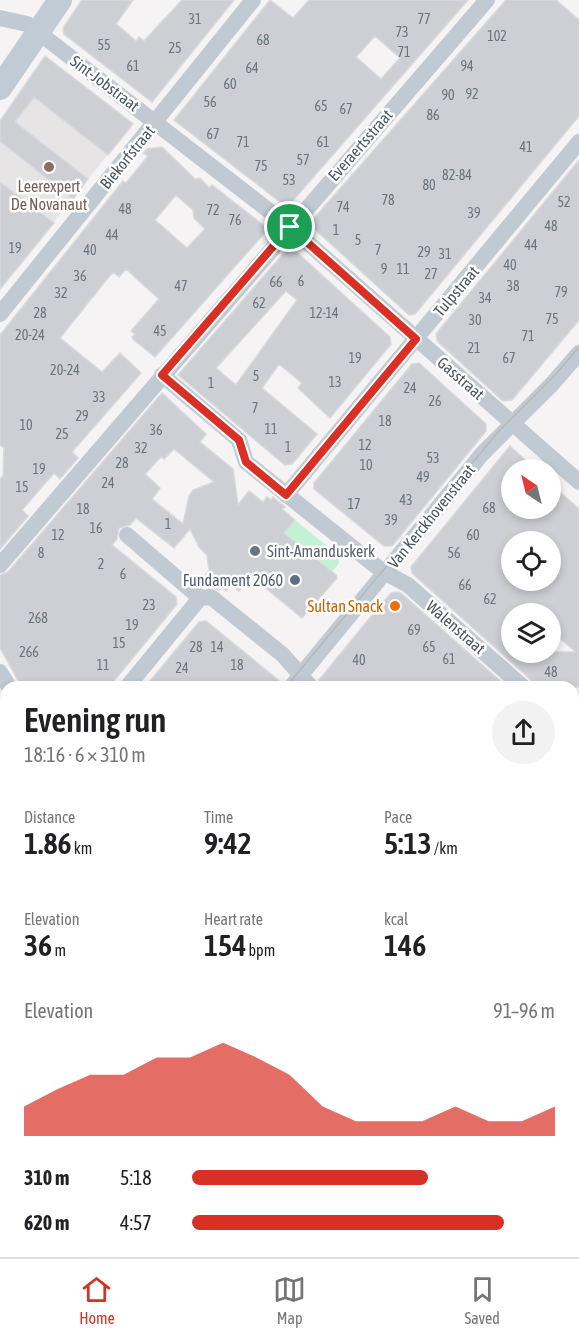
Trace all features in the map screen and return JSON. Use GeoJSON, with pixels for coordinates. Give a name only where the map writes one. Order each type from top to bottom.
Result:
{"type":"FeatureCollection","features":[{"type":"Feature","properties":{"kind":"street"},"geometry":{"type":"LineString","coordinates":[[0,88],[60,0]]}},
{"type":"Feature","properties":{"kind":"street","name":"Biekorfstraat"},"geometry":{"type":"LineString","coordinates":[[0,314],[253,0]]}},
{"type":"Feature","properties":{"kind":"street","name":"Everaertsstraat"},"geometry":{"type":"LineString","coordinates":[[0,565],[487,0]]}},
{"type":"Feature","properties":{"kind":"street","name":"Sint-Jobstraat"},"geometry":{"type":"LineString","coordinates":[[0,18],[27,24],[290,227]]}},
{"type":"Feature","properties":{"kind":"street","name":"Tulpstraat"},"geometry":{"type":"LineString","coordinates":[[286,495],[579,142]]}},
{"type":"Feature","properties":{"kind":"street","name":"Gasstraat"},"geometry":{"type":"LineString","coordinates":[[290,227],[579,482]]}},
{"type":"Feature","properties":{"kind":"street","name":"Van Kerckhovenstraat"},"geometry":{"type":"LineString","coordinates":[[303,681],[385,573],[482,454],[552,384],[579,353]]}},
{"type":"Feature","properties":{"kind":"street","name":"Walenstraat"},"geometry":{"type":"LineString","coordinates":[[162,375],[239,440],[246,462],[385,573],[408,585],[516,681]]}},
{"type":"Feature","properties":{"kind":"street"},"geometry":{"type":"LineString","coordinates":[[128,535],[200,598]]}},
{"type":"Feature","properties":{"kind":"street"},"geometry":{"type":"LineString","coordinates":[[132,681],[200,598],[211,597],[283,655],[300,681]]}},
{"type":"Feature","properties":{"kind":"shaded area","name":"Leerexpert De Novanaut"},"geometry":{"type":"Polygon","coordinates":[[[35,69],[77,103],[89,89],[133,123],[53,223],[0,219],[0,121],[35,69]]]}},
{"type":"Feature","properties":{"kind":"green space"},"geometry":{"type":"Polygon","coordinates":[[[295,520],[338,555],[339,563],[332,572],[284,533],[295,520]]]}},
{"type":"Feature","properties":{"kind":"building"},"geometry":{"type":"Polygon","coordinates":[[[82,0],[133,0],[116,24],[136,41],[139,37],[144,41],[182,0],[234,0],[152,102],[64,34],[63,28],[82,0]]]}},
{"type":"Feature","properties":{"kind":"building"},"geometry":{"type":"Polygon","coordinates":[[[270,0],[293,18],[309,0],[468,0],[289,205],[284,205],[174,120],[270,0]],[[375,36],[356,57],[381,79],[400,58],[375,36]]]}},
{"type":"Feature","properties":{"kind":"building"},"geometry":{"type":"Polygon","coordinates":[[[506,0],[556,0],[579,20],[579,116],[415,314],[409,315],[309,224],[506,0]]]}},
{"type":"Feature","properties":{"kind":"building"},"geometry":{"type":"Polygon","coordinates":[[[45,56],[133,124],[108,155],[34,97],[15,122],[88,179],[73,199],[0,141],[0,121],[45,56]]]}},
{"type":"Feature","properties":{"kind":"building"},"geometry":{"type":"Polygon","coordinates":[[[162,147],[195,179],[200,178],[209,188],[212,185],[268,229],[155,357],[134,340],[132,337],[135,334],[131,331],[159,299],[126,269],[119,277],[113,272],[60,338],[102,372],[120,353],[141,373],[72,452],[78,458],[60,479],[54,473],[22,510],[28,516],[0,549],[0,479],[3,476],[4,448],[0,445],[0,335],[123,181],[126,183],[148,156],[143,153],[147,149],[162,147]],[[176,195],[155,220],[187,248],[205,229],[194,218],[193,210],[176,195]]]}},
{"type":"Feature","properties":{"kind":"building"},"geometry":{"type":"Polygon","coordinates":[[[579,160],[579,320],[512,400],[503,401],[437,341],[436,334],[579,160]]]}},
{"type":"Feature","properties":{"kind":"building"},"geometry":{"type":"Polygon","coordinates":[[[0,182],[54,223],[0,289],[0,182]]]}},
{"type":"Feature","properties":{"kind":"building"},"geometry":{"type":"Polygon","coordinates":[[[290,246],[390,337],[391,344],[330,418],[298,388],[302,383],[279,364],[262,388],[317,434],[292,464],[285,465],[178,375],[290,246]],[[286,291],[216,368],[236,385],[297,300],[286,291]]]}},
{"type":"Feature","properties":{"kind":"building"},"geometry":{"type":"Polygon","coordinates":[[[419,363],[486,424],[486,431],[392,546],[384,546],[314,489],[314,483],[412,364],[419,363]]]}},
{"type":"Feature","properties":{"kind":"building"},"geometry":{"type":"Polygon","coordinates":[[[162,393],[206,434],[200,442],[233,469],[238,505],[249,491],[263,502],[267,497],[271,500],[273,497],[295,520],[284,533],[337,578],[302,618],[251,576],[239,591],[231,585],[226,591],[222,587],[219,590],[214,588],[203,579],[209,570],[207,555],[199,547],[190,529],[174,548],[136,518],[130,525],[119,528],[117,539],[112,545],[176,597],[177,604],[114,681],[19,681],[0,648],[0,575],[8,572],[162,393]],[[174,449],[164,459],[161,457],[145,474],[160,488],[152,499],[183,524],[189,496],[193,490],[214,482],[174,449]]]}},
{"type":"Feature","properties":{"kind":"building"},"geometry":{"type":"Polygon","coordinates":[[[510,446],[524,459],[501,459],[501,519],[561,519],[561,493],[579,509],[579,681],[531,681],[512,663],[561,663],[561,652],[576,652],[561,639],[561,603],[501,603],[501,653],[412,573],[411,567],[510,446]]]}},
{"type":"Feature","properties":{"kind":"building"},"geometry":{"type":"Polygon","coordinates":[[[391,593],[402,594],[500,681],[319,681],[391,593]]]}},
{"type":"Feature","properties":{"kind":"building"},"geometry":{"type":"Polygon","coordinates":[[[206,621],[280,681],[150,681],[199,622],[206,621]]]}},
{"type":"Feature","properties":{"kind":"tram line"},"geometry":{"type":"LineString","coordinates":[[291,681],[498,432],[555,375],[579,347]]}},
{"type":"Feature","properties":{"kind":"place","name":"Leerexpert De Novanaut"},"geometry":{"type":"Point","coordinates":[49,167]}},
{"type":"Feature","properties":{"kind":"place","name":"Sint-Amanduskerk"},"geometry":{"type":"Point","coordinates":[255,551]}},
{"type":"Feature","properties":{"kind":"place","name":"Fundament 2060"},"geometry":{"type":"Point","coordinates":[295,580]}},
{"type":"Feature","properties":{"kind":"place","name":"Sultan Snack"},"geometry":{"type":"Point","coordinates":[395,606]}},
{"type":"Feature","properties":{"kind":"route"},"geometry":{"type":"LineString","coordinates":[[290,227],[416,339],[286,495],[246,462],[239,440],[162,375],[290,227]]}}]}
